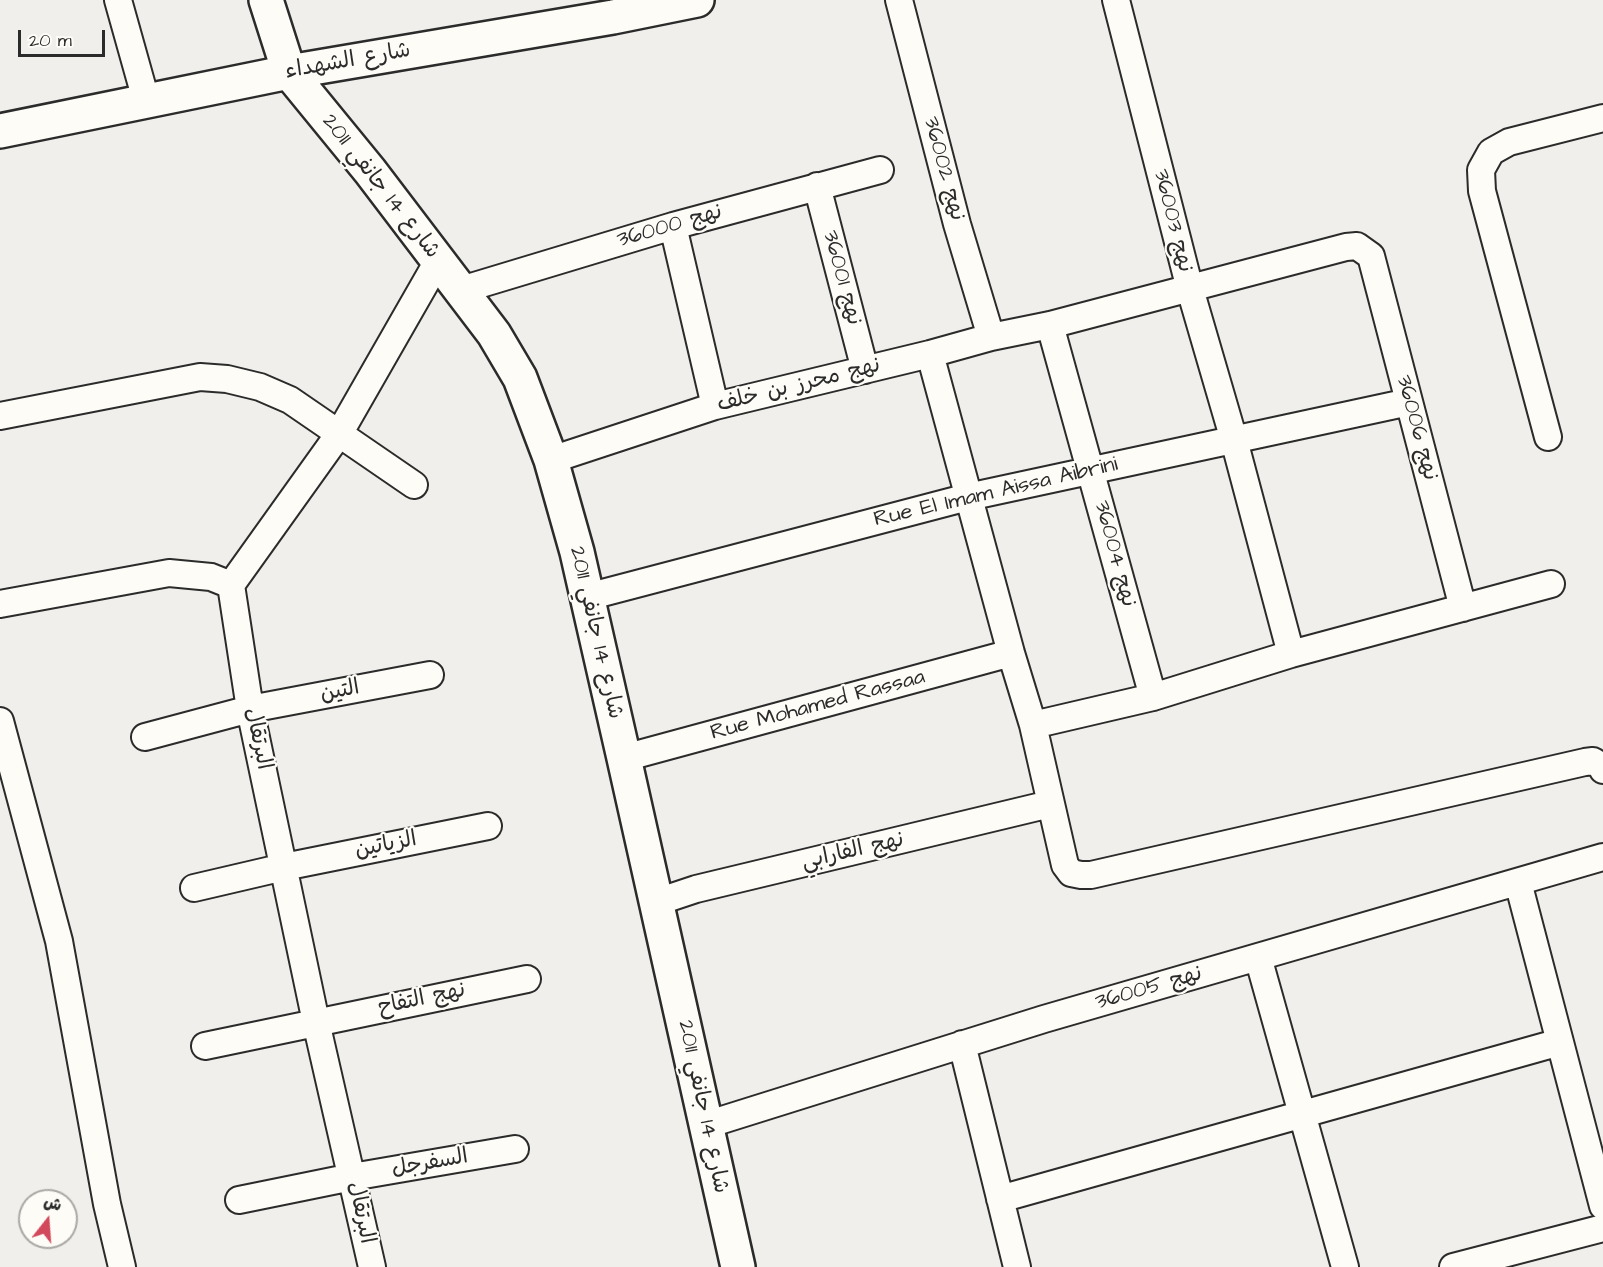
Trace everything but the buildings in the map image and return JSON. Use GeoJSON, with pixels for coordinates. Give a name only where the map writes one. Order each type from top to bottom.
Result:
{"type":"FeatureCollection","features":[{"type":"Feature","properties":{"kind":"street"},"geometry":{"type":"LineString","coordinates":[[118,0],[146,100]]}},
{"type":"Feature","properties":{"kind":"street"},"geometry":{"type":"LineString","coordinates":[[266,0],[289,72]]}},
{"type":"Feature","properties":{"kind":"street","name":"شارع الشهداء"},"geometry":{"type":"LineString","coordinates":[[0,131],[289,72],[601,19],[697,0]]}},
{"type":"Feature","properties":{"kind":"street","name":"نهج 36002"},"geometry":{"type":"LineString","coordinates":[[898,0],[957,224],[991,337]]}},
{"type":"Feature","properties":{"kind":"street","name":"نهج 36003"},"geometry":{"type":"LineString","coordinates":[[1116,0],[1190,289],[1234,440],[1291,654]]}},
{"type":"Feature","properties":{"kind":"street","name":"شارع 14 جانفي 2011"},"geometry":{"type":"LineString","coordinates":[[289,72],[370,171],[494,334],[520,378],[551,459],[587,597],[738,1267]]}},
{"type":"Feature","properties":{"kind":"street"},"geometry":{"type":"LineString","coordinates":[[1548,437],[1482,191],[1481,170],[1491,152],[1509,142],[1603,118]]}},
{"type":"Feature","properties":{"kind":"street","name":"نهج 36000"},"geometry":{"type":"LineString","coordinates":[[461,290],[673,226],[880,170]]}},
{"type":"Feature","properties":{"kind":"street","name":"نهج 36001"},"geometry":{"type":"LineString","coordinates":[[817,186],[865,370]]}},
{"type":"Feature","properties":{"kind":"street"},"geometry":{"type":"LineString","coordinates":[[673,226],[715,406]]}},
{"type":"Feature","properties":{"kind":"street","name":"نهج محرز بن خلف"},"geometry":{"type":"LineString","coordinates":[[551,459],[715,406],[991,337],[1050,325],[1346,247],[1357,246],[1365,251]]}},
{"type":"Feature","properties":{"kind":"street","name":"نهج 36006"},"geometry":{"type":"LineString","coordinates":[[1365,251],[1371,256],[1463,608]]}},
{"type":"Feature","properties":{"kind":"street"},"geometry":{"type":"LineString","coordinates":[[0,604],[170,573],[211,577],[231,585],[339,434],[438,261]]}},
{"type":"Feature","properties":{"kind":"street","name":"نهج 36004"},"geometry":{"type":"LineString","coordinates":[[1050,325],[1092,469],[1151,688]]}},
{"type":"Feature","properties":{"kind":"street"},"geometry":{"type":"LineString","coordinates":[[930,354],[1011,653],[1033,725],[1065,865],[1071,873],[1081,875],[1102,872],[1586,762],[1593,761],[1603,770]]}},
{"type":"Feature","properties":{"kind":"street"},"geometry":{"type":"LineString","coordinates":[[0,416],[200,377],[227,379],[261,387],[290,400],[414,485]]}},
{"type":"Feature","properties":{"kind":"street","name":"Rue El Imam Aissa Aibrini"},"geometry":{"type":"LineString","coordinates":[[587,597],[968,497],[1409,402]]}},
{"type":"Feature","properties":{"kind":"street"},"geometry":{"type":"LineString","coordinates":[[1033,725],[1151,688],[1291,654],[1551,584]]}},
{"type":"Feature","properties":{"kind":"street","name":"البرتقال"},"geometry":{"type":"LineString","coordinates":[[231,585],[250,709],[316,1022],[372,1267]]}},
{"type":"Feature","properties":{"kind":"street","name":"Rue Mohamed Rassaa"},"geometry":{"type":"LineString","coordinates":[[624,758],[1011,653]]}},
{"type":"Feature","properties":{"kind":"street","name":"التين"},"geometry":{"type":"LineString","coordinates":[[145,737],[250,709],[430,675]]}},
{"type":"Feature","properties":{"kind":"street"},"geometry":{"type":"LineString","coordinates":[[0,721],[59,940],[117,1266]]}},
{"type":"Feature","properties":{"kind":"street","name":"نهج الفارابي"},"geometry":{"type":"LineString","coordinates":[[657,902],[696,889],[1050,804]]}},
{"type":"Feature","properties":{"kind":"street","name":"الزياتين"},"geometry":{"type":"LineString","coordinates":[[194,888],[284,867],[488,826]]}},
{"type":"Feature","properties":{"kind":"street","name":"نهج 36005"},"geometry":{"type":"LineString","coordinates":[[706,1125],[962,1044],[1599,859]]}},
{"type":"Feature","properties":{"kind":"street"},"geometry":{"type":"LineString","coordinates":[[1518,882],[1603,1206]]}},
{"type":"Feature","properties":{"kind":"street"},"geometry":{"type":"LineString","coordinates":[[1258,957],[1345,1267]]}},
{"type":"Feature","properties":{"kind":"street","name":"نهج التفاح"},"geometry":{"type":"LineString","coordinates":[[205,1046],[527,979]]}},
{"type":"Feature","properties":{"kind":"street"},"geometry":{"type":"LineString","coordinates":[[1000,1199],[1560,1042]]}},
{"type":"Feature","properties":{"kind":"street"},"geometry":{"type":"LineString","coordinates":[[962,1044],[1017,1267]]}},
{"type":"Feature","properties":{"kind":"street","name":"السفرجل"},"geometry":{"type":"LineString","coordinates":[[238,1200],[352,1177],[515,1149]]}},
{"type":"Feature","properties":{"kind":"street"},"geometry":{"type":"LineString","coordinates":[[1453,1267],[1603,1228]]}}]}
